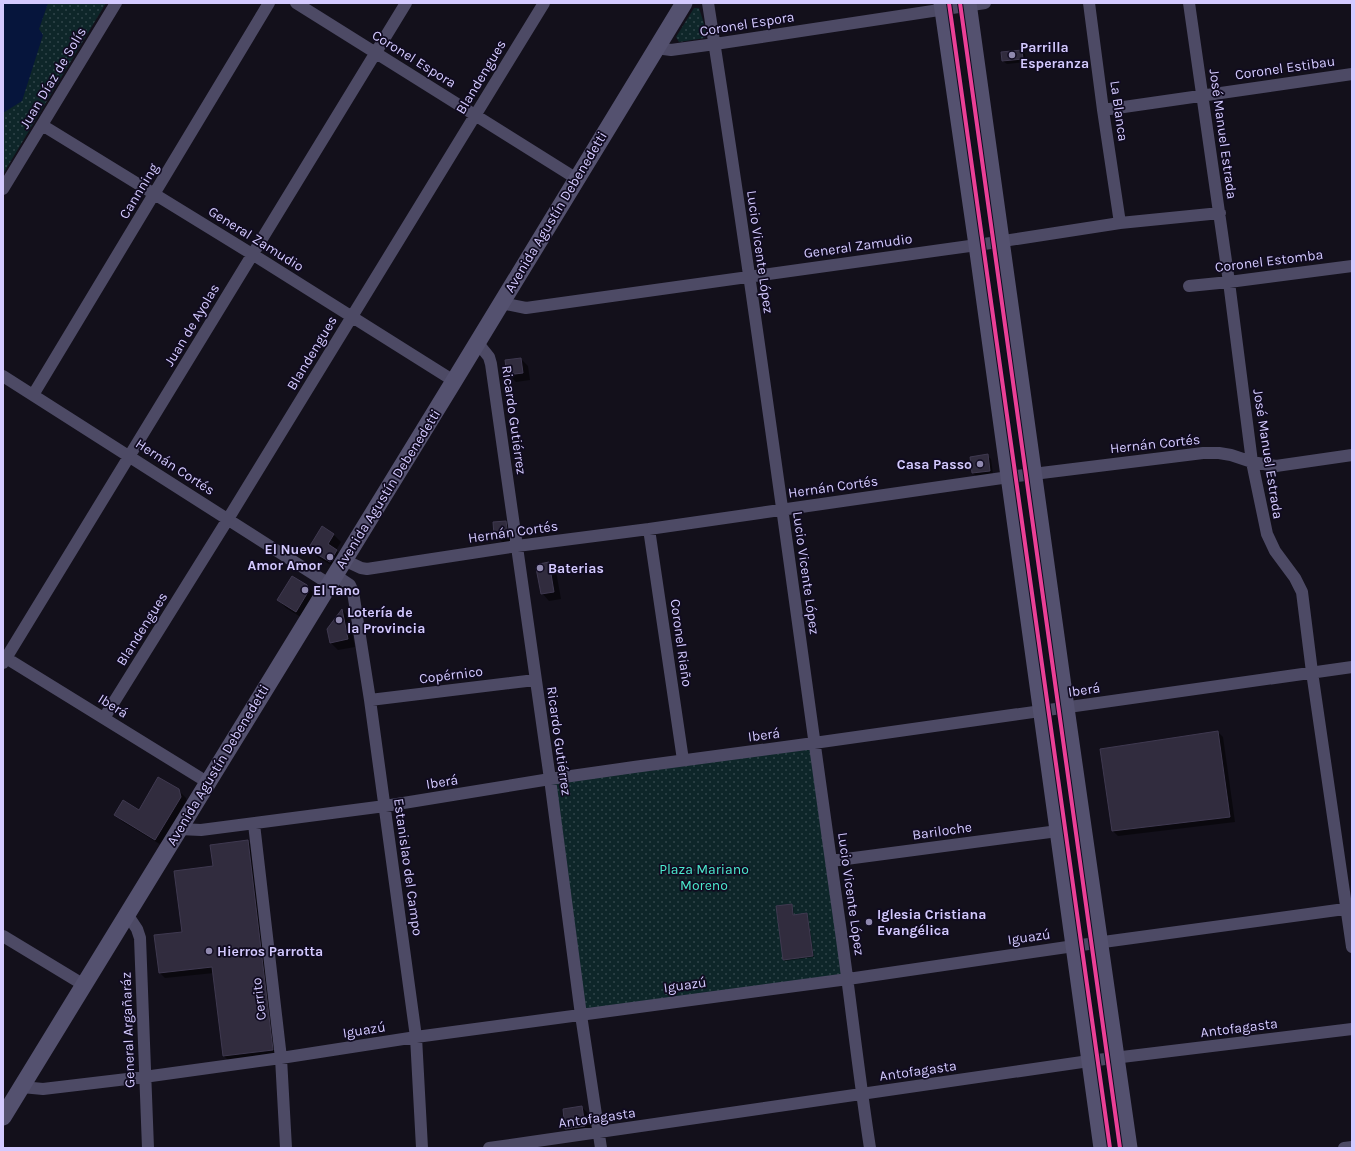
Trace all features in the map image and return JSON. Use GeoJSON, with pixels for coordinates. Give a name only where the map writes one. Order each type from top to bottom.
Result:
{"type":"FeatureCollection","features":[{"type":"Feature","properties":{"kind":"main road","name":"Avenida Agustín Debenedetti"},"geometry":{"type":"LineString","coordinates":[[4,1112],[22,1087],[684,3]]}},
{"type":"Feature","properties":{"kind":"main road"},"geometry":{"type":"LineString","coordinates":[[974,4],[1001,241],[1129,1148]]}},
{"type":"Feature","properties":{"kind":"main road"},"geometry":{"type":"LineString","coordinates":[[942,6],[977,244],[1102,1148]]}},
{"type":"Feature","properties":{"kind":"street","name":"Juan Díaz de Solís"},"geometry":{"type":"LineString","coordinates":[[3,189],[116,3]]}},
{"type":"Feature","properties":{"kind":"street","name":"Cannning"},"geometry":{"type":"LineString","coordinates":[[34,395],[269,3]]}},
{"type":"Feature","properties":{"kind":"street","name":"Coronel Espora"},"geometry":{"type":"LineString","coordinates":[[296,3],[577,179]]}},
{"type":"Feature","properties":{"kind":"street","name":"Juan de Ayolas"},"geometry":{"type":"LineString","coordinates":[[4,659],[130,456],[406,3]]}},
{"type":"Feature","properties":{"kind":"street","name":"Blandengues"},"geometry":{"type":"LineString","coordinates":[[104,718],[228,519],[544,3]]}},
{"type":"Feature","properties":{"kind":"street","name":"Lucio Vicente López"},"geometry":{"type":"LineString","coordinates":[[708,3],[782,510],[848,979],[861,1094],[870,1148]]}},
{"type":"Feature","properties":{"kind":"street","name":"La Blanca"},"geometry":{"type":"LineString","coordinates":[[1090,3],[1103,110],[1120,223]]}},
{"type":"Feature","properties":{"kind":"street","name":"José Manuel Estrada"},"geometry":{"type":"LineString","coordinates":[[1189,3],[1220,212],[1252,462],[1267,534],[1275,551],[1295,578],[1302,592],[1312,672],[1350,908],[1352,947]]}},
{"type":"Feature","properties":{"kind":"street","name":"Coronel Espora"},"geometry":{"type":"LineString","coordinates":[[656,48],[671,50],[715,44],[942,6],[974,4]]}},
{"type":"Feature","properties":{"kind":"street","name":"Coronel Estibau"},"geometry":{"type":"LineString","coordinates":[[1103,110],[1352,74]]}},
{"type":"Feature","properties":{"kind":"street","name":"General Zamudio"},"geometry":{"type":"LineString","coordinates":[[42,125],[252,254],[454,381]]}},
{"type":"Feature","properties":{"kind":"street","name":"General Zamudio"},"geometry":{"type":"LineString","coordinates":[[501,303],[526,308],[1120,223],[1220,212]]}},
{"type":"Feature","properties":{"kind":"street","name":"Coronel Estomba"},"geometry":{"type":"LineString","coordinates":[[1189,286],[1352,266]]}},
{"type":"Feature","properties":{"kind":"street","name":"Ricardo Gutiérrez"},"geometry":{"type":"LineString","coordinates":[[477,342],[489,357],[491,364],[550,779],[581,1015],[601,1148]]}},
{"type":"Feature","properties":{"kind":"street","name":"Hernán Cortés"},"geometry":{"type":"LineString","coordinates":[[3,376],[228,519],[332,580],[350,585],[353,592]]}},
{"type":"Feature","properties":{"kind":"street","name":"Hernán Cortés"},"geometry":{"type":"LineString","coordinates":[[344,560],[361,568],[367,569],[517,546],[649,529],[1009,476],[1203,453],[1231,455],[1252,462],[1276,466],[1352,455]]}},
{"type":"Feature","properties":{"kind":"street","name":"Coronel Riaño"},"geometry":{"type":"LineString","coordinates":[[649,529],[682,760]]}},
{"type":"Feature","properties":{"kind":"street","name":"Estanislao del Campo"},"geometry":{"type":"LineString","coordinates":[[353,592],[370,700],[416,1037],[422,1148]]}},
{"type":"Feature","properties":{"kind":"street","name":"Iberá"},"geometry":{"type":"LineString","coordinates":[[4,659],[208,782]]}},
{"type":"Feature","properties":{"kind":"street","name":"Iberá"},"geometry":{"type":"LineString","coordinates":[[179,828],[201,830],[254,824],[384,806],[550,779],[682,760],[814,743],[1352,667]]}},
{"type":"Feature","properties":{"kind":"street","name":"Copérnico"},"geometry":{"type":"LineString","coordinates":[[370,700],[535,680]]}},
{"type":"Feature","properties":{"kind":"street","name":"Cerrito"},"geometry":{"type":"LineString","coordinates":[[254,824],[281,1058],[286,1148]]}},
{"type":"Feature","properties":{"kind":"street","name":"Bariloche"},"geometry":{"type":"LineString","coordinates":[[831,861],[1058,831]]}},
{"type":"Feature","properties":{"kind":"street","name":"Iguazú"},"geometry":{"type":"LineString","coordinates":[[22,1087],[43,1089],[144,1077],[416,1037],[848,979],[1100,942],[1350,908]]}},
{"type":"Feature","properties":{"kind":"street","name":"General Argañaráz"},"geometry":{"type":"LineString","coordinates":[[128,914],[137,929],[140,938],[144,1077],[148,1148]]}},
{"type":"Feature","properties":{"kind":"street"},"geometry":{"type":"LineString","coordinates":[[3,936],[84,985]]}},
{"type":"Feature","properties":{"kind":"street","name":"Antofagasta"},"geometry":{"type":"LineString","coordinates":[[489,1148],[1089,1062],[1352,1029]]}},
{"type":"Feature","properties":{"kind":"street"},"geometry":{"type":"LineString","coordinates":[[1344,1148],[1352,1147]]}},
{"type":"Feature","properties":{"kind":"green space"},"geometry":{"type":"Polygon","coordinates":[[[3,3],[106,3],[3,174],[3,3]]]}},
{"type":"Feature","properties":{"kind":"green space"},"geometry":{"type":"Polygon","coordinates":[[[694,8],[699,8],[707,33],[705,38],[679,42],[676,37],[694,8]]]}},
{"type":"Feature","properties":{"kind":"green space","name":"Plaza Mariano Moreno"},"geometry":{"type":"Polygon","coordinates":[[[814,743],[848,979],[581,1015],[550,779],[814,743]]]}},
{"type":"Feature","properties":{"kind":"water"},"geometry":{"type":"Polygon","coordinates":[[[3,3],[48,3],[39,29],[43,35],[22,101],[3,113],[3,3]]]}},
{"type":"Feature","properties":{"kind":"building","name":"Parrilla Esperanza"},"geometry":{"type":"Polygon","coordinates":[[[1022,50],[1023,59],[1002,61],[1001,52],[1022,50]]]}},
{"type":"Feature","properties":{"kind":"building"},"geometry":{"type":"Polygon","coordinates":[[[521,358],[523,373],[507,375],[505,360],[521,358]]]}},
{"type":"Feature","properties":{"kind":"building","name":"Casa Passo"},"geometry":{"type":"Polygon","coordinates":[[[988,454],[990,471],[972,473],[970,457],[988,454]]]}},
{"type":"Feature","properties":{"kind":"building"},"geometry":{"type":"Polygon","coordinates":[[[506,521],[507,529],[503,535],[494,535],[493,522],[506,521]]]}},
{"type":"Feature","properties":{"kind":"building"},"geometry":{"type":"Polygon","coordinates":[[[322,526],[334,534],[328,544],[337,550],[330,562],[308,549],[322,526]]]}},
{"type":"Feature","properties":{"kind":"building"},"geometry":{"type":"Polygon","coordinates":[[[549,562],[554,592],[541,594],[536,568],[539,564],[549,562]]]}},
{"type":"Feature","properties":{"kind":"building"},"geometry":{"type":"Polygon","coordinates":[[[292,576],[307,585],[308,592],[296,612],[277,600],[292,576]]]}},
{"type":"Feature","properties":{"kind":"building"},"geometry":{"type":"Polygon","coordinates":[[[342,609],[348,639],[330,643],[327,629],[342,609]]]}},
{"type":"Feature","properties":{"kind":"building"},"geometry":{"type":"Polygon","coordinates":[[[1218,731],[1230,817],[1112,831],[1100,749],[1218,731]]]}},
{"type":"Feature","properties":{"kind":"building"},"geometry":{"type":"Polygon","coordinates":[[[158,777],[179,789],[181,797],[155,840],[114,815],[123,800],[139,810],[158,777]]]}},
{"type":"Feature","properties":{"kind":"building","name":"Hierros Parrotta"},"geometry":{"type":"Polygon","coordinates":[[[248,840],[273,1050],[223,1056],[212,967],[159,973],[154,935],[182,932],[174,871],[213,866],[210,845],[248,840]]]}},
{"type":"Feature","properties":{"kind":"building"},"geometry":{"type":"Polygon","coordinates":[[[792,904],[793,915],[807,913],[813,956],[783,960],[776,906],[792,904]]]}},
{"type":"Feature","properties":{"kind":"building"},"geometry":{"type":"Polygon","coordinates":[[[582,1106],[585,1126],[565,1129],[563,1109],[582,1106]]]}},
{"type":"Feature","properties":{"kind":"cycle path"},"geometry":{"type":"LineString","coordinates":[[949,3],[1110,1148]]}},
{"type":"Feature","properties":{"kind":"cycle path"},"geometry":{"type":"LineString","coordinates":[[960,3],[1120,1148]]}},
{"type":"Feature","properties":{"kind":"place","name":"Parrilla Esperanza"},"geometry":{"type":"Point","coordinates":[1012,55]}},
{"type":"Feature","properties":{"kind":"place","name":"Casa Passo"},"geometry":{"type":"Point","coordinates":[980,464]}},
{"type":"Feature","properties":{"kind":"place","name":"El Nuevo Amor Amor"},"geometry":{"type":"Point","coordinates":[330,557]}},
{"type":"Feature","properties":{"kind":"place","name":"Baterias"},"geometry":{"type":"Point","coordinates":[540,568]}},
{"type":"Feature","properties":{"kind":"place","name":"El Tano"},"geometry":{"type":"Point","coordinates":[305,590]}},
{"type":"Feature","properties":{"kind":"place","name":"Lotería de la Provincia"},"geometry":{"type":"Point","coordinates":[339,620]}},
{"type":"Feature","properties":{"kind":"place","name":"Iglesia Cristiana Evangélica"},"geometry":{"type":"Point","coordinates":[869,922]}},
{"type":"Feature","properties":{"kind":"place","name":"Hierros Parrotta"},"geometry":{"type":"Point","coordinates":[209,951]}}]}
